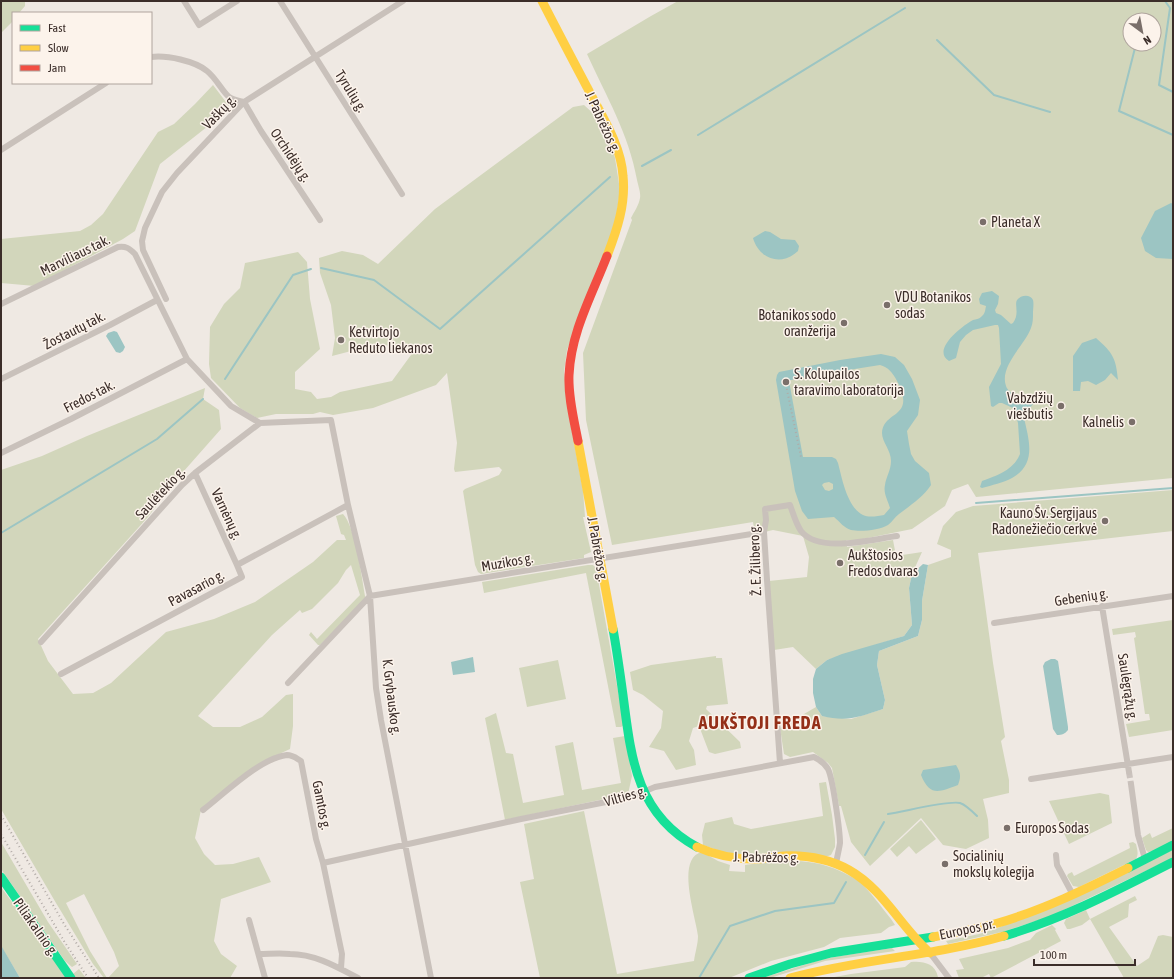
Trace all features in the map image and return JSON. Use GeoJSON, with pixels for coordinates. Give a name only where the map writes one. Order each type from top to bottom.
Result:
{"type":"FeatureCollection","features":[{"type":"Feature","properties":{"kind":"street"},"geometry":{"type":"LineString","coordinates":[[184,1],[199,25],[237,1]]}},
{"type":"Feature","properties":{"kind":"street","name":"Tyrulių g."},"geometry":{"type":"LineString","coordinates":[[280,1],[402,194]]}},
{"type":"Feature","properties":{"kind":"street","name":"Vaškų g."},"geometry":{"type":"LineString","coordinates":[[166,299],[142,250],[142,241],[145,228],[162,192],[244,102],[403,1]]}},
{"type":"Feature","properties":{"kind":"street","name":"J. Pabrėžos g."},"geometry":{"type":"LineString","coordinates":[[542,1],[619,153],[624,177],[622,216],[576,334],[571,351],[568,379],[569,392],[620,668],[633,757],[638,778],[644,792],[656,811],[667,824],[695,845],[721,855],[739,859],[794,856],[811,858],[836,864],[866,880],[916,940]]}},
{"type":"Feature","properties":{"kind":"street"},"geometry":{"type":"LineString","coordinates":[[152,57],[174,58],[200,67],[207,71],[230,97],[244,102]]}},
{"type":"Feature","properties":{"kind":"street"},"geometry":{"type":"LineString","coordinates":[[1,150],[104,84]]}},
{"type":"Feature","properties":{"kind":"street","name":"Orchidėjų g."},"geometry":{"type":"LineString","coordinates":[[244,102],[261,131],[320,220]]}},
{"type":"Feature","properties":{"kind":"street","name":"Marviliaus tak."},"geometry":{"type":"LineString","coordinates":[[1,304],[118,247],[126,246],[135,254],[157,300]]}},
{"type":"Feature","properties":{"kind":"street"},"geometry":{"type":"LineString","coordinates":[[157,300],[187,359],[231,406],[260,423]]}},
{"type":"Feature","properties":{"kind":"street","name":"Žostautų tak."},"geometry":{"type":"LineString","coordinates":[[1,380],[157,300]]}},
{"type":"Feature","properties":{"kind":"street","name":"Fredos tak."},"geometry":{"type":"LineString","coordinates":[[1,453],[71,419],[187,359]]}},
{"type":"Feature","properties":{"kind":"street","name":"K. Grybausko g."},"geometry":{"type":"LineString","coordinates":[[260,423],[331,420],[348,505],[370,596],[376,688],[380,714],[431,978]]}},
{"type":"Feature","properties":{"kind":"street","name":"Saulėtekio g."},"geometry":{"type":"LineString","coordinates":[[41,642],[182,485],[195,473],[260,423]]}},
{"type":"Feature","properties":{"kind":"street","name":"Varnėnų g."},"geometry":{"type":"LineString","coordinates":[[195,473],[237,565]]}},
{"type":"Feature","properties":{"kind":"street","name":"Pavasario g."},"geometry":{"type":"LineString","coordinates":[[61,674],[242,577],[237,565],[348,505]]}},
{"type":"Feature","properties":{"kind":"street","name":"Ž. E. Žilibero g."},"geometry":{"type":"LineString","coordinates":[[780,763],[766,580],[764,532],[766,520],[765,510],[790,505],[802,531],[812,538],[823,542],[848,544],[897,536]]}},
{"type":"Feature","properties":{"kind":"street","name":"Muzikos g."},"geometry":{"type":"LineString","coordinates":[[370,596],[764,532]]}},
{"type":"Feature","properties":{"kind":"street"},"geometry":{"type":"LineString","coordinates":[[288,683],[370,596]]}},
{"type":"Feature","properties":{"kind":"street","name":"Gebenių g."},"geometry":{"type":"LineString","coordinates":[[994,624],[1173,596]]}},
{"type":"Feature","properties":{"kind":"street","name":"Saulėgrąžų g."},"geometry":{"type":"LineString","coordinates":[[1102,606],[1128,764],[1128,772]]}},
{"type":"Feature","properties":{"kind":"street","name":"Gamtos g."},"geometry":{"type":"LineString","coordinates":[[203,810],[266,762],[286,755],[293,756],[301,761],[316,839],[323,863],[342,954],[341,968]]}},
{"type":"Feature","properties":{"kind":"street","name":"Vilties g."},"geometry":{"type":"LineString","coordinates":[[323,863],[406,846],[521,819],[631,797],[655,787],[814,757],[824,764],[829,771],[840,832],[840,843],[836,864]]}},
{"type":"Feature","properties":{"kind":"street"},"geometry":{"type":"LineString","coordinates":[[1031,779],[1173,757]]}},
{"type":"Feature","properties":{"kind":"street"},"geometry":{"type":"LineString","coordinates":[[1131,784],[1138,835],[1145,859]]}},
{"type":"Feature","properties":{"kind":"street","name":"Europos pr."},"geometry":{"type":"LineString","coordinates":[[749,978],[775,968],[831,953],[916,940],[997,923],[1024,914],[1073,894],[1173,845]]}},
{"type":"Feature","properties":{"kind":"street"},"geometry":{"type":"LineString","coordinates":[[1056,855],[1057,865],[1073,894]]}},
{"type":"Feature","properties":{"kind":"street","name":"Europos pr."},"geometry":{"type":"LineString","coordinates":[[790,978],[827,968],[930,953],[990,940],[1056,918],[1106,896],[1173,862]]}},
{"type":"Feature","properties":{"kind":"street","name":"Piliakalnio g."},"geometry":{"type":"LineString","coordinates":[[1,877],[71,978]]}},
{"type":"Feature","properties":{"kind":"street"},"geometry":{"type":"LineString","coordinates":[[249,920],[265,978]]}},
{"type":"Feature","properties":{"kind":"street"},"geometry":{"type":"LineString","coordinates":[[916,940],[930,953],[949,978]]}},
{"type":"Feature","properties":{"kind":"street"},"geometry":{"type":"LineString","coordinates":[[259,954],[292,954],[319,959],[341,968],[358,978]]}},
{"type":"Feature","properties":{"kind":"green space"},"geometry":{"type":"Polygon","coordinates":[[[1,1],[25,1],[25,6],[20,12],[12,12],[12,22],[1,33],[1,1]]]}},
{"type":"Feature","properties":{"kind":"green space","name":"VDU Botanikos sodas"},"geometry":{"type":"Polygon","coordinates":[[[678,1],[1173,1],[1173,478],[976,497],[968,484],[952,490],[945,506],[912,529],[858,540],[846,540],[847,547],[893,540],[896,556],[922,552],[912,574],[909,588],[912,625],[904,636],[827,660],[816,669],[793,647],[774,650],[769,581],[807,577],[809,557],[803,536],[773,530],[755,534],[753,522],[612,545],[586,420],[583,353],[632,220],[631,218],[639,203],[640,194],[633,163],[623,131],[587,54],[678,1]]]}},
{"type":"Feature","properties":{"kind":"green space"},"geometry":{"type":"Polygon","coordinates":[[[213,85],[229,106],[217,119],[160,164],[135,231],[123,239],[35,286],[1,283],[1,239],[80,231],[91,225],[103,214],[158,132],[174,124],[213,85]]]}},
{"type":"Feature","properties":{"kind":"green space"},"geometry":{"type":"Polygon","coordinates":[[[584,105],[596,116],[611,145],[615,158],[620,190],[615,227],[567,350],[564,372],[568,411],[583,490],[585,517],[583,517],[591,552],[584,555],[584,558],[481,574],[478,572],[475,565],[463,491],[499,475],[502,470],[499,467],[455,472],[454,469],[457,443],[447,373],[436,385],[373,408],[333,415],[320,412],[313,414],[276,414],[257,418],[240,408],[211,378],[209,364],[210,327],[224,304],[240,288],[245,263],[298,252],[307,262],[310,299],[320,349],[295,372],[295,389],[311,392],[317,399],[331,397],[340,392],[392,381],[411,355],[405,342],[397,347],[378,344],[332,356],[335,338],[331,305],[320,273],[319,258],[342,251],[363,255],[378,264],[435,209],[573,107],[584,105]]]}},
{"type":"Feature","properties":{"kind":"green space"},"geometry":{"type":"Polygon","coordinates":[[[205,388],[203,399],[219,410],[221,429],[176,480],[148,517],[38,639],[48,661],[73,694],[93,693],[111,683],[166,632],[214,619],[255,602],[313,562],[337,540],[346,540],[344,535],[341,534],[336,516],[343,514],[351,529],[362,577],[365,599],[320,645],[318,645],[309,635],[311,632],[317,639],[360,595],[351,565],[338,583],[312,609],[302,613],[300,610],[272,635],[198,716],[213,727],[240,727],[262,717],[286,695],[293,694],[293,726],[290,749],[264,761],[201,810],[195,838],[204,854],[215,865],[233,864],[259,857],[271,882],[221,899],[214,941],[221,954],[237,966],[230,978],[108,978],[119,966],[114,952],[84,894],[66,903],[90,951],[107,978],[104,978],[93,964],[1,809],[1,470],[42,456],[205,388]]]}},
{"type":"Feature","properties":{"kind":"green space"},"geometry":{"type":"Polygon","coordinates":[[[1173,490],[1173,531],[978,553],[1005,737],[1001,741],[1009,780],[1009,793],[983,799],[988,820],[989,838],[966,849],[943,845],[921,818],[870,866],[851,842],[841,806],[839,806],[832,768],[828,763],[813,752],[790,757],[784,754],[780,728],[816,707],[822,716],[851,719],[883,709],[885,700],[877,665],[879,651],[918,636],[922,620],[922,601],[928,565],[951,557],[951,550],[937,544],[943,526],[956,512],[973,506],[1173,490]]]}},
{"type":"Feature","properties":{"kind":"green space"},"geometry":{"type":"Polygon","coordinates":[[[593,565],[596,568],[624,725],[621,727],[616,727],[586,573],[484,593],[482,582],[593,565]]]}},
{"type":"Feature","properties":{"kind":"green space"},"geometry":{"type":"Polygon","coordinates":[[[1173,620],[1173,730],[1129,737],[1126,724],[1150,720],[1149,714],[1145,714],[1134,638],[1136,637],[1135,632],[1113,635],[1112,629],[1173,620]]]}},
{"type":"Feature","properties":{"kind":"green space"},"geometry":{"type":"Polygon","coordinates":[[[716,656],[716,658],[722,658],[728,704],[707,706],[706,709],[740,742],[741,748],[715,754],[709,752],[699,726],[693,728],[689,741],[694,750],[696,765],[676,770],[664,751],[649,747],[661,728],[663,711],[643,695],[633,690],[630,672],[651,665],[716,656]]]}},
{"type":"Feature","properties":{"kind":"green space"},"geometry":{"type":"Polygon","coordinates":[[[558,660],[566,699],[527,707],[519,668],[558,660]]]}},
{"type":"Feature","properties":{"kind":"green space"},"geometry":{"type":"Polygon","coordinates":[[[496,713],[506,753],[513,754],[523,803],[564,795],[555,746],[573,742],[582,790],[621,783],[613,738],[625,736],[632,776],[628,794],[505,820],[485,718],[496,713]]]}},
{"type":"Feature","properties":{"kind":"green space"},"geometry":{"type":"Polygon","coordinates":[[[826,782],[835,839],[835,847],[831,855],[751,856],[723,852],[703,845],[702,835],[705,823],[732,817],[734,824],[751,829],[823,816],[819,783],[826,782]]]}},
{"type":"Feature","properties":{"kind":"green space"},"geometry":{"type":"Polygon","coordinates":[[[1100,793],[1109,795],[1112,823],[1069,844],[1049,801],[1100,793]]]}},
{"type":"Feature","properties":{"kind":"green space"},"geometry":{"type":"Polygon","coordinates":[[[584,811],[617,974],[694,961],[698,936],[691,903],[688,876],[690,865],[694,857],[702,852],[718,861],[730,865],[729,871],[745,872],[745,865],[793,861],[817,863],[840,871],[859,881],[895,925],[889,927],[881,933],[840,938],[824,947],[771,961],[729,978],[540,978],[520,882],[534,879],[524,824],[584,811]]]}},
{"type":"Feature","properties":{"kind":"green space"},"geometry":{"type":"Polygon","coordinates":[[[921,820],[936,839],[916,854],[909,846],[897,857],[890,849],[921,820]]]}},
{"type":"Feature","properties":{"kind":"green space"},"geometry":{"type":"Polygon","coordinates":[[[1173,828],[1173,841],[1153,851],[1148,852],[1146,850],[1142,838],[1150,833],[1152,838],[1173,828]]]}},
{"type":"Feature","properties":{"kind":"green space"},"geometry":{"type":"Polygon","coordinates":[[[1,842],[48,922],[77,964],[72,967],[65,961],[1,869],[1,842]]]}},
{"type":"Feature","properties":{"kind":"green space"},"geometry":{"type":"Polygon","coordinates":[[[1133,842],[1136,844],[1136,859],[1079,887],[1073,886],[1067,876],[1068,874],[1072,872],[1074,876],[1130,848],[1129,843],[1133,842]]]}},
{"type":"Feature","properties":{"kind":"green space"},"geometry":{"type":"Polygon","coordinates":[[[1173,850],[1173,858],[1051,916],[1002,932],[948,944],[946,941],[979,934],[998,928],[1173,850]]]}},
{"type":"Feature","properties":{"kind":"green space"},"geometry":{"type":"Polygon","coordinates":[[[1,887],[67,978],[20,978],[1,946],[1,887]]]}},
{"type":"Feature","properties":{"kind":"green space"},"geometry":{"type":"Polygon","coordinates":[[[1135,896],[1137,900],[1129,904],[1128,917],[1109,927],[1137,966],[1149,958],[1158,936],[1163,935],[1173,937],[1173,978],[1124,978],[1090,919],[1135,896]]]}},
{"type":"Feature","properties":{"kind":"green space"},"geometry":{"type":"Polygon","coordinates":[[[1086,910],[1090,919],[1082,925],[1070,929],[1067,929],[1064,923],[1066,919],[1086,910]]]}},
{"type":"Feature","properties":{"kind":"green space"},"geometry":{"type":"Polygon","coordinates":[[[1052,925],[1056,929],[1055,930],[1061,941],[991,978],[989,974],[981,978],[959,978],[956,970],[964,969],[959,959],[1008,948],[1030,940],[1036,933],[1052,925]]]}},
{"type":"Feature","properties":{"kind":"green space"},"geometry":{"type":"Polygon","coordinates":[[[892,948],[895,951],[825,961],[770,978],[762,978],[820,960],[892,948]]]}},
{"type":"Feature","properties":{"kind":"green space"},"geometry":{"type":"Polygon","coordinates":[[[911,962],[928,964],[934,969],[938,977],[829,978],[905,967],[911,962]]]}},
{"type":"Feature","properties":{"kind":"green space"},"geometry":{"type":"Polygon","coordinates":[[[79,969],[86,978],[76,978],[73,974],[79,969]]]}},
{"type":"Feature","properties":{"kind":"water"},"geometry":{"type":"Polygon","coordinates":[[[1171,203],[1173,204],[1173,259],[1156,258],[1145,251],[1141,238],[1155,211],[1171,203]]]}},
{"type":"Feature","properties":{"kind":"water"},"geometry":{"type":"Polygon","coordinates":[[[765,231],[770,232],[781,239],[795,240],[799,246],[798,251],[785,259],[765,256],[756,245],[753,238],[765,231]]]}},
{"type":"Feature","properties":{"kind":"water"},"geometry":{"type":"Polygon","coordinates":[[[992,291],[999,296],[998,304],[995,310],[996,313],[1001,315],[1011,324],[1013,323],[1017,313],[1017,300],[1025,296],[1032,298],[1033,300],[1033,319],[1031,328],[1009,363],[1005,378],[1006,386],[1011,392],[1024,398],[1035,400],[1035,402],[1025,413],[1024,418],[1029,443],[1028,459],[1025,466],[1012,478],[1001,483],[982,488],[980,487],[982,481],[1004,472],[1014,464],[1020,454],[1018,423],[1013,408],[1002,403],[999,403],[993,407],[991,406],[989,387],[1001,364],[998,325],[973,330],[966,335],[960,342],[956,358],[949,361],[944,356],[944,351],[950,339],[956,333],[968,323],[983,315],[986,306],[980,304],[979,299],[982,293],[992,291]]]}},
{"type":"Feature","properties":{"kind":"water"},"geometry":{"type":"Polygon","coordinates":[[[114,331],[117,332],[125,347],[120,353],[116,352],[106,336],[108,333],[114,331]]]}},
{"type":"Feature","properties":{"kind":"water"},"geometry":{"type":"Polygon","coordinates":[[[1096,338],[1113,356],[1118,380],[1111,373],[1105,380],[1096,385],[1088,381],[1081,382],[1080,391],[1073,391],[1073,356],[1082,343],[1096,338]]]}},
{"type":"Feature","properties":{"kind":"water"},"geometry":{"type":"Polygon","coordinates":[[[881,354],[895,357],[904,365],[912,379],[920,400],[918,415],[907,431],[911,454],[915,461],[929,473],[931,485],[921,497],[885,527],[860,531],[849,529],[834,517],[808,519],[802,511],[795,491],[776,380],[777,375],[779,372],[840,360],[881,354]],[[880,365],[789,381],[803,457],[832,457],[836,459],[849,499],[857,511],[868,516],[884,515],[890,508],[885,494],[885,488],[891,457],[883,440],[882,433],[884,426],[901,408],[903,402],[902,393],[894,375],[888,369],[880,365]],[[829,482],[822,485],[825,490],[829,491],[833,489],[833,484],[829,482]]]}},
{"type":"Feature","properties":{"kind":"water"},"geometry":{"type":"Polygon","coordinates":[[[923,564],[928,565],[922,601],[922,620],[918,636],[879,651],[877,665],[885,700],[883,709],[846,719],[822,716],[816,707],[813,693],[813,679],[816,669],[827,660],[842,654],[904,636],[912,625],[909,588],[912,574],[923,564]]]}},
{"type":"Feature","properties":{"kind":"water"},"geometry":{"type":"Polygon","coordinates":[[[473,657],[475,672],[453,675],[451,662],[473,657]]]}},
{"type":"Feature","properties":{"kind":"water"},"geometry":{"type":"Polygon","coordinates":[[[1051,659],[1058,661],[1068,727],[1068,730],[1065,733],[1060,735],[1057,735],[1053,729],[1043,666],[1045,662],[1051,659]]]}},
{"type":"Feature","properties":{"kind":"water"},"geometry":{"type":"Polygon","coordinates":[[[956,765],[960,775],[958,785],[940,791],[932,790],[928,787],[921,775],[923,770],[956,765]]]}},
{"type":"Feature","properties":{"kind":"water"},"geometry":{"type":"Polygon","coordinates":[[[1,946],[2,947],[20,978],[1,978],[1,946]]]}},
{"type":"Feature","properties":{"kind":"waterway"},"geometry":{"type":"LineString","coordinates":[[1165,1],[1170,8],[1159,85],[1173,92]]}},
{"type":"Feature","properties":{"kind":"waterway"},"geometry":{"type":"LineString","coordinates":[[698,135],[905,8]]}},
{"type":"Feature","properties":{"kind":"waterway"},"geometry":{"type":"LineString","coordinates":[[937,40],[994,95],[1050,112]]}},
{"type":"Feature","properties":{"kind":"waterway"},"geometry":{"type":"LineString","coordinates":[[1134,52],[1119,111],[1173,135]]}},
{"type":"Feature","properties":{"kind":"waterway"},"geometry":{"type":"LineString","coordinates":[[642,166],[671,150]]}},
{"type":"Feature","properties":{"kind":"waterway"},"geometry":{"type":"LineString","coordinates":[[321,268],[374,280],[440,329],[610,177]]}},
{"type":"Feature","properties":{"kind":"waterway"},"geometry":{"type":"LineString","coordinates":[[225,379],[293,275],[311,269]]}},
{"type":"Feature","properties":{"kind":"waterway"},"geometry":{"type":"LineString","coordinates":[[1,533],[157,439],[203,399]]}},
{"type":"Feature","properties":{"kind":"waterway"},"geometry":{"type":"LineString","coordinates":[[976,503],[1173,488]]}},
{"type":"Feature","properties":{"kind":"waterway"},"geometry":{"type":"LineString","coordinates":[[888,814],[946,803],[960,803],[977,816]]}},
{"type":"Feature","properties":{"kind":"waterway"},"geometry":{"type":"LineString","coordinates":[[865,855],[884,822]]}},
{"type":"Feature","properties":{"kind":"waterway"},"geometry":{"type":"LineString","coordinates":[[699,978],[730,926],[775,911],[834,903],[846,882]]}},
{"type":"Feature","properties":{"kind":"tunnel"},"geometry":{"type":"LineString","coordinates":[[1129,772],[1131,784]]}},
{"type":"Feature","properties":{"kind":"railway"},"geometry":{"type":"LineString","coordinates":[[786,385],[801,457]]}},
{"type":"Feature","properties":{"kind":"railway"},"geometry":{"type":"LineString","coordinates":[[1,815],[64,924],[99,978]]}},
{"type":"Feature","properties":{"kind":"railway"},"geometry":{"type":"LineString","coordinates":[[1,834],[64,941],[88,978]]}},
{"type":"Feature","properties":{"kind":"traffic: fast"},"geometry":{"type":"LineString","coordinates":[[613,629],[629,740],[640,782],[649,801],[661,818],[677,834],[697,847]]}},
{"type":"Feature","properties":{"kind":"traffic: fast"},"geometry":{"type":"LineString","coordinates":[[1128,868],[1173,845]]}},
{"type":"Feature","properties":{"kind":"traffic: fast"},"geometry":{"type":"LineString","coordinates":[[1004,936],[1069,912],[1173,862]]}},
{"type":"Feature","properties":{"kind":"traffic: fast"},"geometry":{"type":"LineString","coordinates":[[1,877],[71,978]]}},
{"type":"Feature","properties":{"kind":"traffic: fast"},"geometry":{"type":"LineString","coordinates":[[749,978],[790,964],[831,953],[933,937]]}},
{"type":"Feature","properties":{"kind":"traffic: slow"},"geometry":{"type":"LineString","coordinates":[[542,1],[604,119],[614,141],[621,164],[624,186],[622,207],[607,256]]}},
{"type":"Feature","properties":{"kind":"traffic: slow"},"geometry":{"type":"LineString","coordinates":[[578,441],[613,629]]}},
{"type":"Feature","properties":{"kind":"traffic: slow"},"geometry":{"type":"LineString","coordinates":[[697,847],[718,854],[739,858],[754,859],[801,856],[818,858],[841,866],[861,878],[872,887],[930,953]]}},
{"type":"Feature","properties":{"kind":"traffic: slow"},"geometry":{"type":"LineString","coordinates":[[933,937],[982,927],[1015,918],[1096,884],[1128,868]]}},
{"type":"Feature","properties":{"kind":"traffic: slow"},"geometry":{"type":"LineString","coordinates":[[790,978],[843,966],[978,943],[1004,936]]}},
{"type":"Feature","properties":{"kind":"traffic: jam"},"geometry":{"type":"LineString","coordinates":[[578,441],[569,392],[571,359],[583,314],[607,256]]}},
{"type":"Feature","properties":{"kind":"place","name":"Planeta X"},"geometry":{"type":"Point","coordinates":[983,222]}},
{"type":"Feature","properties":{"kind":"place","name":"VDU Botanikos sodas"},"geometry":{"type":"Point","coordinates":[887,305]}},
{"type":"Feature","properties":{"kind":"place","name":"Botanikos sodo oranžerija"},"geometry":{"type":"Point","coordinates":[844,323]}},
{"type":"Feature","properties":{"kind":"place","name":"Ketvirtojo Reduto liekanos"},"geometry":{"type":"Point","coordinates":[341,340]}},
{"type":"Feature","properties":{"kind":"place","name":"S. Kolupailos taravimo laboratorija"},"geometry":{"type":"Point","coordinates":[786,382]}},
{"type":"Feature","properties":{"kind":"place","name":"Vabzdžių viešbutis"},"geometry":{"type":"Point","coordinates":[1061,406]}},
{"type":"Feature","properties":{"kind":"place","name":"Kalnelis"},"geometry":{"type":"Point","coordinates":[1132,422]}},
{"type":"Feature","properties":{"kind":"place","name":"Kauno Šv. Sergijaus Radonežiečio cerkvė"},"geometry":{"type":"Point","coordinates":[1105,521]}},
{"type":"Feature","properties":{"kind":"place","name":"Aukštosios Fredos dvaras"},"geometry":{"type":"Point","coordinates":[840,563]}},
{"type":"Feature","properties":{"kind":"place","name":"Europos Sodas"},"geometry":{"type":"Point","coordinates":[1007,828]}},
{"type":"Feature","properties":{"kind":"place","name":"Socialinių mokslų kolegija"},"geometry":{"type":"Point","coordinates":[945,864]}},
{"type":"Feature","properties":{"kind":"district","name":"AUKŠTOJI FREDA"},"geometry":{"type":"Point","coordinates":[760,723]}}]}
